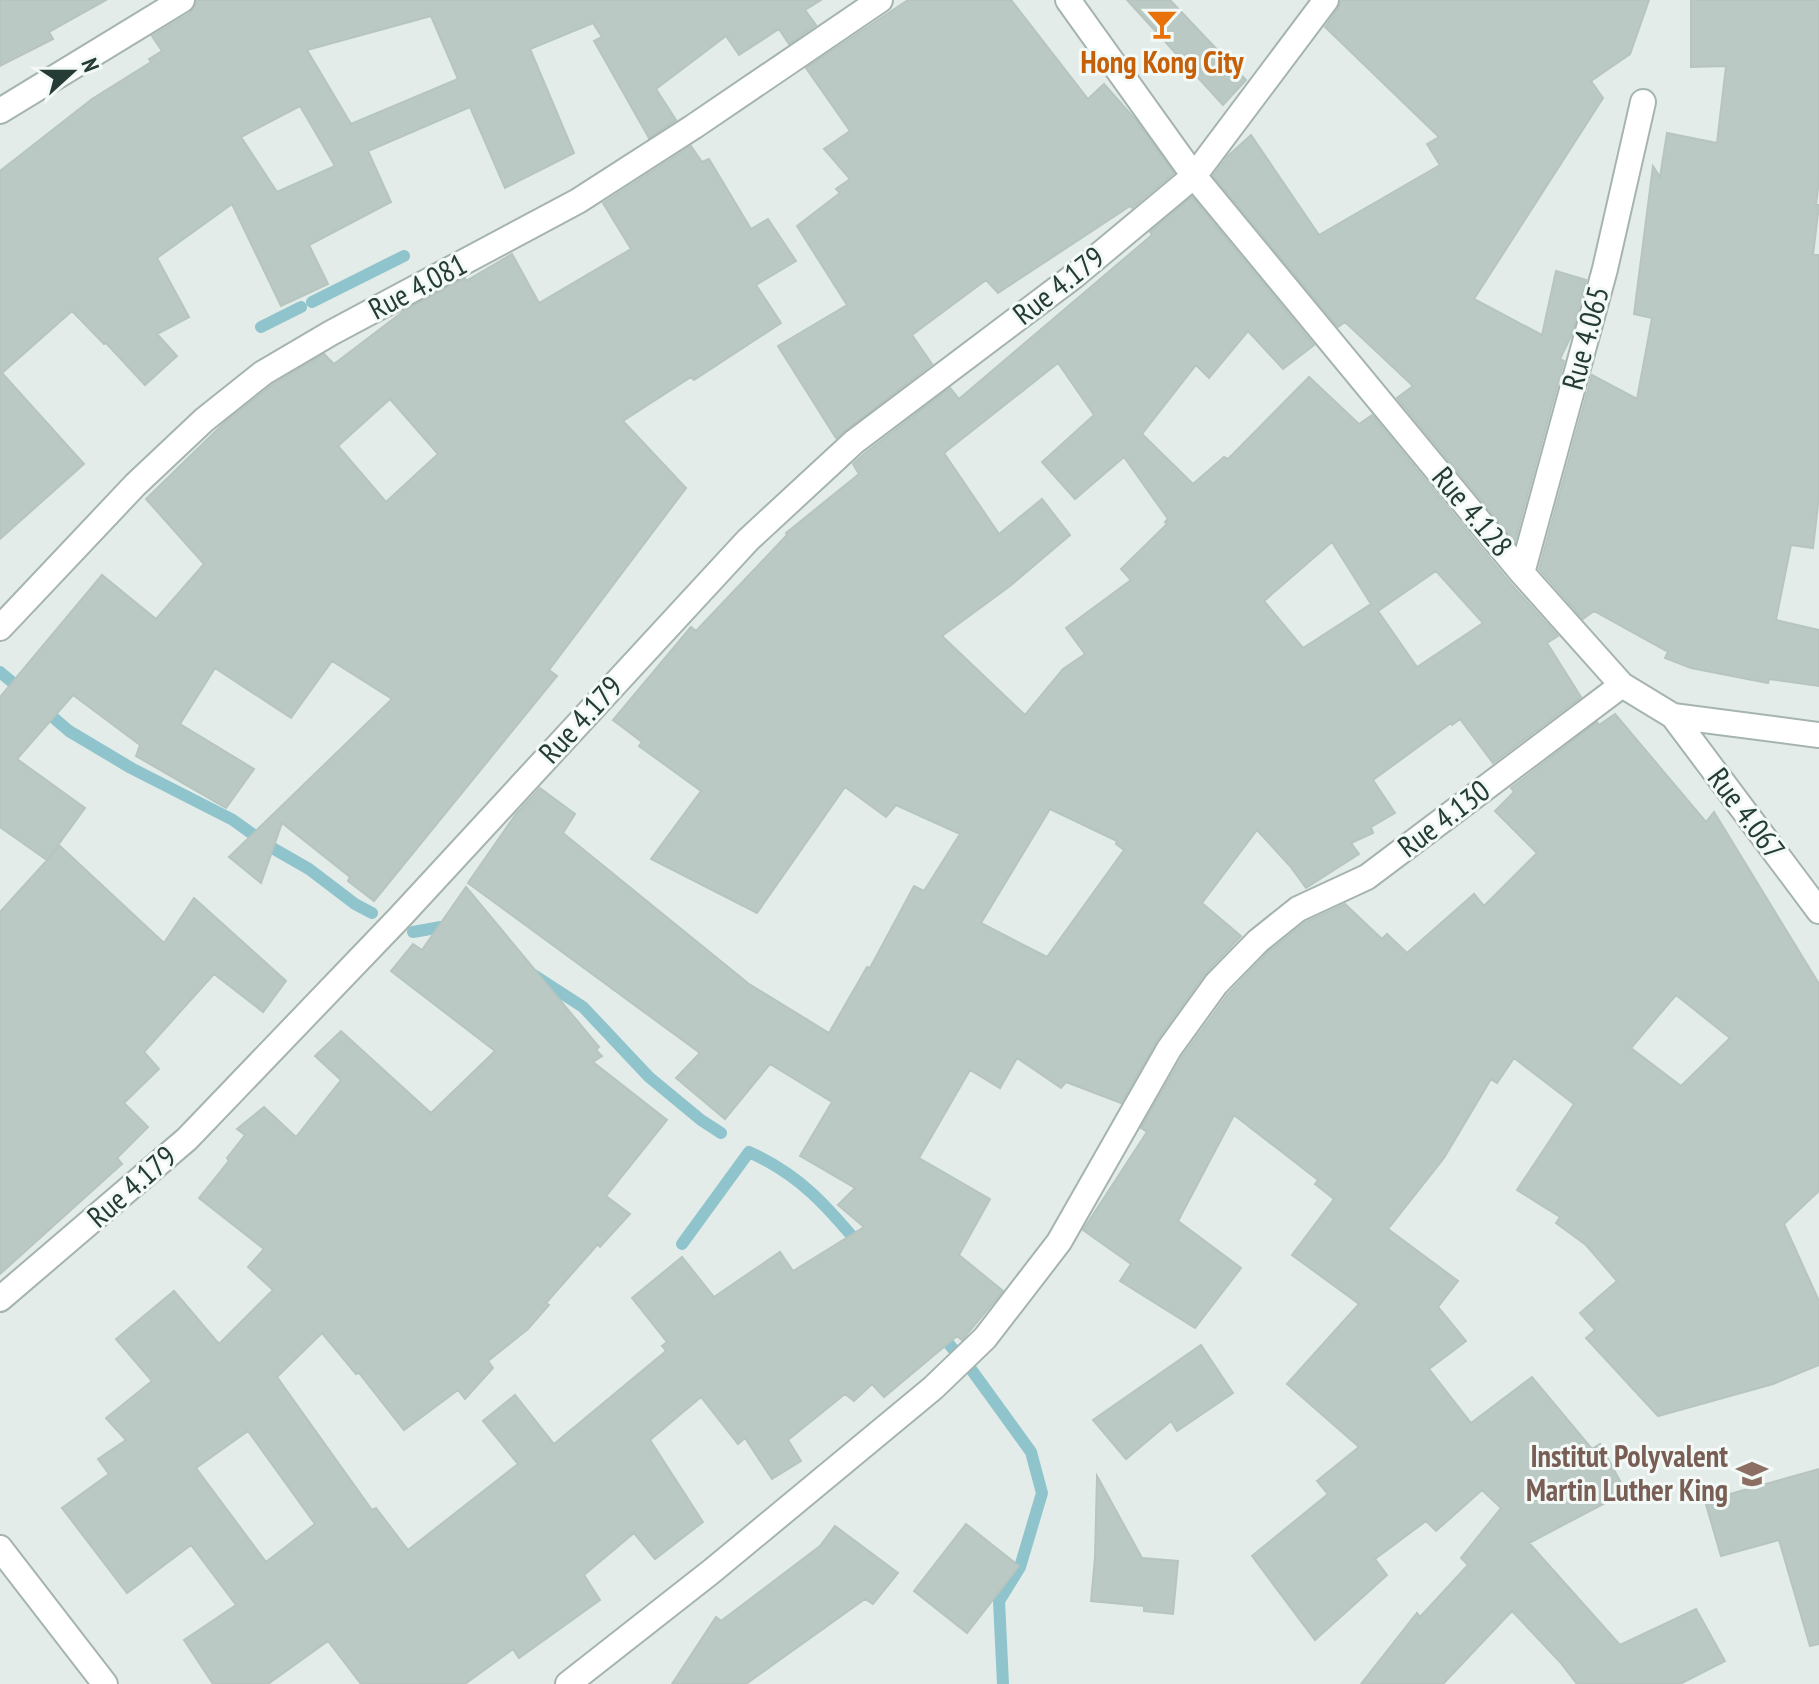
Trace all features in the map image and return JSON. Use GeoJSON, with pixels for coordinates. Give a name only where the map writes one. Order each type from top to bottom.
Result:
{"type":"FeatureCollection","features":[{"type":"Feature","properties":{"kind":"street"},"geometry":{"type":"LineString","coordinates":[[0,111],[148,8],[182,0]]}},
{"type":"Feature","properties":{"kind":"street","name":"Rue 4.081"},"geometry":{"type":"LineString","coordinates":[[0,628],[135,485],[204,420],[263,373],[331,333],[578,201],[880,0]]}},
{"type":"Feature","properties":{"kind":"street","name":"Rue 4.128"},"geometry":{"type":"LineString","coordinates":[[1068,0],[1194,176],[1522,573],[1622,685],[1673,716],[1819,735]]}},
{"type":"Feature","properties":{"kind":"street","name":"Rue 4.179"},"geometry":{"type":"LineString","coordinates":[[0,1299],[187,1139],[400,917],[748,540],[854,442],[1074,276],[1194,176],[1326,0]]}},
{"type":"Feature","properties":{"kind":"street","name":"Rue 4.065"},"geometry":{"type":"LineString","coordinates":[[1522,573],[1605,269],[1643,102]]}},
{"type":"Feature","properties":{"kind":"street","name":"Rue 4.130"},"geometry":{"type":"LineString","coordinates":[[568,1684],[712,1571],[933,1388],[985,1338],[1059,1242],[1169,1049],[1216,984],[1258,941],[1298,909],[1367,877],[1622,685]]}},
{"type":"Feature","properties":{"kind":"street","name":"Rue 4.067"},"geometry":{"type":"LineString","coordinates":[[1673,716],[1819,911]]}},
{"type":"Feature","properties":{"kind":"street"},"geometry":{"type":"LineString","coordinates":[[0,1548],[105,1684]]}},
{"type":"Feature","properties":{"kind":"building"},"geometry":{"type":"Polygon","coordinates":[[[0,0],[106,0],[49,32],[53,39],[0,66],[0,0]]]}},
{"type":"Feature","properties":{"kind":"building"},"geometry":{"type":"Polygon","coordinates":[[[197,0],[821,0],[805,10],[816,25],[789,44],[779,29],[739,55],[726,36],[656,89],[676,120],[649,138],[594,41],[602,37],[593,23],[530,49],[574,153],[505,188],[470,107],[368,151],[391,202],[309,245],[328,284],[281,306],[232,204],[157,258],[189,317],[157,334],[177,356],[145,385],[72,311],[2,373],[84,464],[0,539],[0,171],[92,99],[151,62],[149,59],[162,51],[152,36],[190,13],[197,0]],[[431,16],[307,50],[351,124],[458,79],[431,16]],[[300,106],[241,137],[277,192],[335,166],[300,106]]]}},
{"type":"Feature","properties":{"kind":"building"},"geometry":{"type":"Polygon","coordinates":[[[908,0],[1011,0],[1088,99],[1104,84],[1134,118],[1174,173],[1132,208],[1130,206],[998,293],[986,280],[912,335],[932,364],[836,438],[778,346],[847,305],[797,226],[840,193],[836,189],[850,179],[824,149],[850,131],[806,68],[908,0]]]}},
{"type":"Feature","properties":{"kind":"building"},"geometry":{"type":"Polygon","coordinates":[[[1127,0],[1170,0],[1246,80],[1223,105],[1127,0]]]}},
{"type":"Feature","properties":{"kind":"building"},"geometry":{"type":"Polygon","coordinates":[[[1341,0],[1649,0],[1630,54],[1591,81],[1603,98],[1474,299],[1542,335],[1556,271],[1586,280],[1572,334],[1560,359],[1564,361],[1515,541],[1397,398],[1413,386],[1345,322],[1338,327],[1213,176],[1228,156],[1251,135],[1319,235],[1440,165],[1427,144],[1439,137],[1325,27],[1341,0]]]}},
{"type":"Feature","properties":{"kind":"building"},"geometry":{"type":"Polygon","coordinates":[[[1691,0],[1819,0],[1819,180],[1816,205],[1819,205],[1813,255],[1819,255],[1819,496],[1813,548],[1791,545],[1776,620],[1819,630],[1819,686],[1769,679],[1768,683],[1691,668],[1665,658],[1668,652],[1594,611],[1583,619],[1539,569],[1592,375],[1637,399],[1652,318],[1634,314],[1653,166],[1660,177],[1667,133],[1717,143],[1726,66],[1691,67],[1691,0]]]}},
{"type":"Feature","properties":{"kind":"building"},"geometry":{"type":"Polygon","coordinates":[[[691,146],[702,162],[709,159],[751,229],[768,219],[796,261],[756,285],[781,323],[694,380],[691,377],[623,421],[686,488],[549,670],[557,676],[374,901],[348,881],[350,877],[282,823],[261,883],[229,857],[392,699],[332,661],[291,718],[215,668],[180,724],[254,769],[226,808],[136,756],[140,745],[73,695],[17,759],[85,808],[47,860],[0,827],[0,697],[102,575],[156,619],[204,564],[146,499],[224,423],[272,385],[324,354],[334,364],[405,310],[465,278],[466,281],[512,254],[539,303],[631,249],[603,203],[691,146]],[[390,399],[338,446],[386,502],[438,454],[390,399]]]}},
{"type":"Feature","properties":{"kind":"building"},"geometry":{"type":"Polygon","coordinates":[[[1192,197],[1314,345],[1283,369],[1248,331],[1209,378],[1196,365],[1142,434],[1193,484],[1224,457],[1228,459],[1309,377],[1359,424],[1372,415],[1510,583],[1558,636],[1547,643],[1581,697],[1493,763],[1460,719],[1451,723],[1373,780],[1395,813],[1371,827],[1373,833],[1351,843],[1359,854],[1306,888],[1257,830],[1202,903],[1241,936],[1204,975],[1157,1040],[1121,1103],[1066,1082],[1061,1088],[1017,1058],[1000,1088],[970,1070],[919,1158],[990,1199],[959,1255],[1003,1291],[962,1340],[957,1336],[884,1397],[872,1384],[854,1401],[845,1394],[788,1440],[801,1461],[772,1479],[745,1438],[738,1444],[701,1397],[650,1440],[703,1522],[655,1559],[634,1533],[584,1575],[600,1600],[519,1658],[513,1649],[465,1684],[361,1684],[328,1641],[268,1684],[213,1684],[184,1640],[236,1605],[191,1545],[127,1593],[62,1508],[109,1474],[98,1459],[126,1440],[106,1418],[152,1381],[116,1339],[174,1291],[219,1344],[273,1290],[248,1267],[264,1249],[199,1198],[229,1161],[227,1158],[245,1135],[237,1129],[264,1107],[296,1137],[341,1080],[315,1056],[341,1031],[431,1113],[495,1051],[391,971],[413,944],[422,950],[466,887],[599,1047],[596,1050],[602,1056],[593,1062],[667,1120],[606,1196],[630,1214],[600,1247],[598,1244],[546,1303],[549,1305],[528,1329],[488,1361],[493,1368],[465,1399],[458,1390],[404,1430],[359,1373],[356,1374],[322,1333],[277,1377],[372,1510],[376,1508],[408,1550],[518,1464],[483,1421],[515,1395],[554,1444],[666,1351],[662,1346],[667,1342],[632,1298],[682,1257],[714,1297],[780,1252],[793,1271],[864,1227],[838,1205],[855,1188],[800,1156],[832,1102],[770,1064],[725,1119],[676,1078],[700,1053],[468,883],[516,814],[540,788],[575,814],[563,833],[749,984],[829,1033],[867,967],[870,968],[914,886],[924,891],[960,834],[896,805],[886,817],[845,787],[757,913],[651,859],[701,791],[639,746],[642,742],[613,720],[691,627],[696,631],[786,533],[859,474],[853,464],[864,454],[950,388],[959,399],[1152,235],[1150,232],[1192,197]],[[1058,363],[944,453],[999,534],[1042,499],[1070,535],[1010,586],[942,636],[1025,715],[1063,669],[1085,654],[1066,628],[1131,580],[1121,569],[1167,524],[1168,519],[1124,457],[1075,499],[1042,462],[1094,415],[1058,363]],[[1332,542],[1264,601],[1303,648],[1371,604],[1332,542]],[[1436,571],[1378,611],[1417,667],[1483,623],[1436,571]],[[1050,809],[981,923],[1047,957],[1124,850],[1116,844],[1117,841],[1050,809]],[[248,1431],[196,1468],[266,1562],[315,1524],[248,1431]]]}},
{"type":"Feature","properties":{"kind":"building"},"geometry":{"type":"Polygon","coordinates":[[[1615,714],[1706,822],[1714,812],[1819,984],[1819,1191],[1784,1224],[1819,1301],[1819,1365],[1773,1384],[1658,1416],[1586,1338],[1595,1330],[1580,1313],[1617,1281],[1586,1245],[1556,1223],[1560,1217],[1517,1190],[1574,1104],[1514,1058],[1497,1083],[1491,1079],[1444,1158],[1388,1229],[1458,1281],[1438,1307],[1466,1341],[1429,1369],[1471,1423],[1532,1377],[1592,1449],[1600,1444],[1626,1492],[1529,1543],[1620,1645],[1696,1609],[1725,1661],[1680,1684],[1577,1684],[1512,1611],[1443,1684],[1361,1684],[1417,1613],[1420,1617],[1468,1565],[1461,1558],[1501,1508],[1482,1490],[1436,1531],[1426,1521],[1375,1559],[1387,1575],[1315,1640],[1252,1556],[1328,1494],[1317,1481],[1359,1447],[1287,1384],[1359,1304],[1292,1255],[1334,1199],[1315,1184],[1318,1180],[1234,1115],[1178,1221],[1241,1268],[1195,1328],[1120,1281],[1131,1264],[1083,1230],[1147,1132],[1141,1128],[1182,1057],[1228,994],[1268,952],[1306,922],[1345,904],[1382,939],[1387,934],[1407,953],[1474,894],[1484,906],[1537,853],[1495,811],[1514,792],[1511,788],[1597,722],[1599,725],[1615,714]],[[1676,995],[1631,1048],[1681,1086],[1730,1038],[1676,995]]]}},
{"type":"Feature","properties":{"kind":"building"},"geometry":{"type":"Polygon","coordinates":[[[60,846],[164,943],[194,898],[286,981],[263,1012],[214,974],[144,1052],[159,1069],[124,1103],[148,1127],[117,1158],[122,1164],[0,1274],[0,912],[60,846]]]}},
{"type":"Feature","properties":{"kind":"building"},"geometry":{"type":"Polygon","coordinates":[[[1201,1345],[1233,1393],[1177,1431],[1171,1421],[1126,1459],[1093,1420],[1201,1345]]]}},
{"type":"Feature","properties":{"kind":"building"},"geometry":{"type":"Polygon","coordinates":[[[1819,1469],[1819,1644],[1810,1646],[1779,1540],[1721,1556],[1705,1501],[1819,1469]]]}},
{"type":"Feature","properties":{"kind":"building"},"geometry":{"type":"Polygon","coordinates":[[[1097,1476],[1142,1558],[1178,1561],[1173,1614],[1144,1611],[1144,1606],[1091,1601],[1097,1476]]]}},
{"type":"Feature","properties":{"kind":"building"},"geometry":{"type":"Polygon","coordinates":[[[966,1524],[1019,1566],[967,1633],[914,1591],[966,1524]]]}},
{"type":"Feature","properties":{"kind":"building"},"geometry":{"type":"Polygon","coordinates":[[[835,1526],[898,1573],[873,1604],[865,1599],[746,1684],[672,1684],[716,1617],[721,1621],[820,1546],[835,1526]]]}},
{"type":"Feature","properties":{"kind":"waterway"},"geometry":{"type":"LineString","coordinates":[[312,302],[404,256]]}},
{"type":"Feature","properties":{"kind":"waterway"},"geometry":{"type":"LineString","coordinates":[[261,327],[301,307]]}},
{"type":"Feature","properties":{"kind":"waterway"},"geometry":{"type":"LineString","coordinates":[[0,672],[24,692]]}},
{"type":"Feature","properties":{"kind":"waterway"},"geometry":{"type":"LineString","coordinates":[[41,707],[69,731],[131,768],[233,820],[372,913]]}},
{"type":"Feature","properties":{"kind":"waterway"},"geometry":{"type":"LineString","coordinates":[[413,932],[441,927],[454,929]]}},
{"type":"Feature","properties":{"kind":"waterway"},"geometry":{"type":"LineString","coordinates":[[532,974],[583,1007],[649,1077],[721,1133]]}},
{"type":"Feature","properties":{"kind":"waterway"},"geometry":{"type":"LineString","coordinates":[[682,1244],[749,1152],[798,1181],[862,1248]]}},
{"type":"Feature","properties":{"kind":"waterway"},"geometry":{"type":"LineString","coordinates":[[939,1332],[963,1361]]}},
{"type":"Feature","properties":{"kind":"waterway"},"geometry":{"type":"LineString","coordinates":[[968,1365],[1031,1452],[1042,1493],[1020,1567],[999,1601],[1003,1684]]}},
{"type":"Feature","properties":{"kind":"place","name":"Hong Kong City"},"geometry":{"type":"Point","coordinates":[1162,24]}},
{"type":"Feature","properties":{"kind":"place","name":"Institut Polyvalent Martin Luther King"},"geometry":{"type":"Point","coordinates":[1752,1474]}}]}
